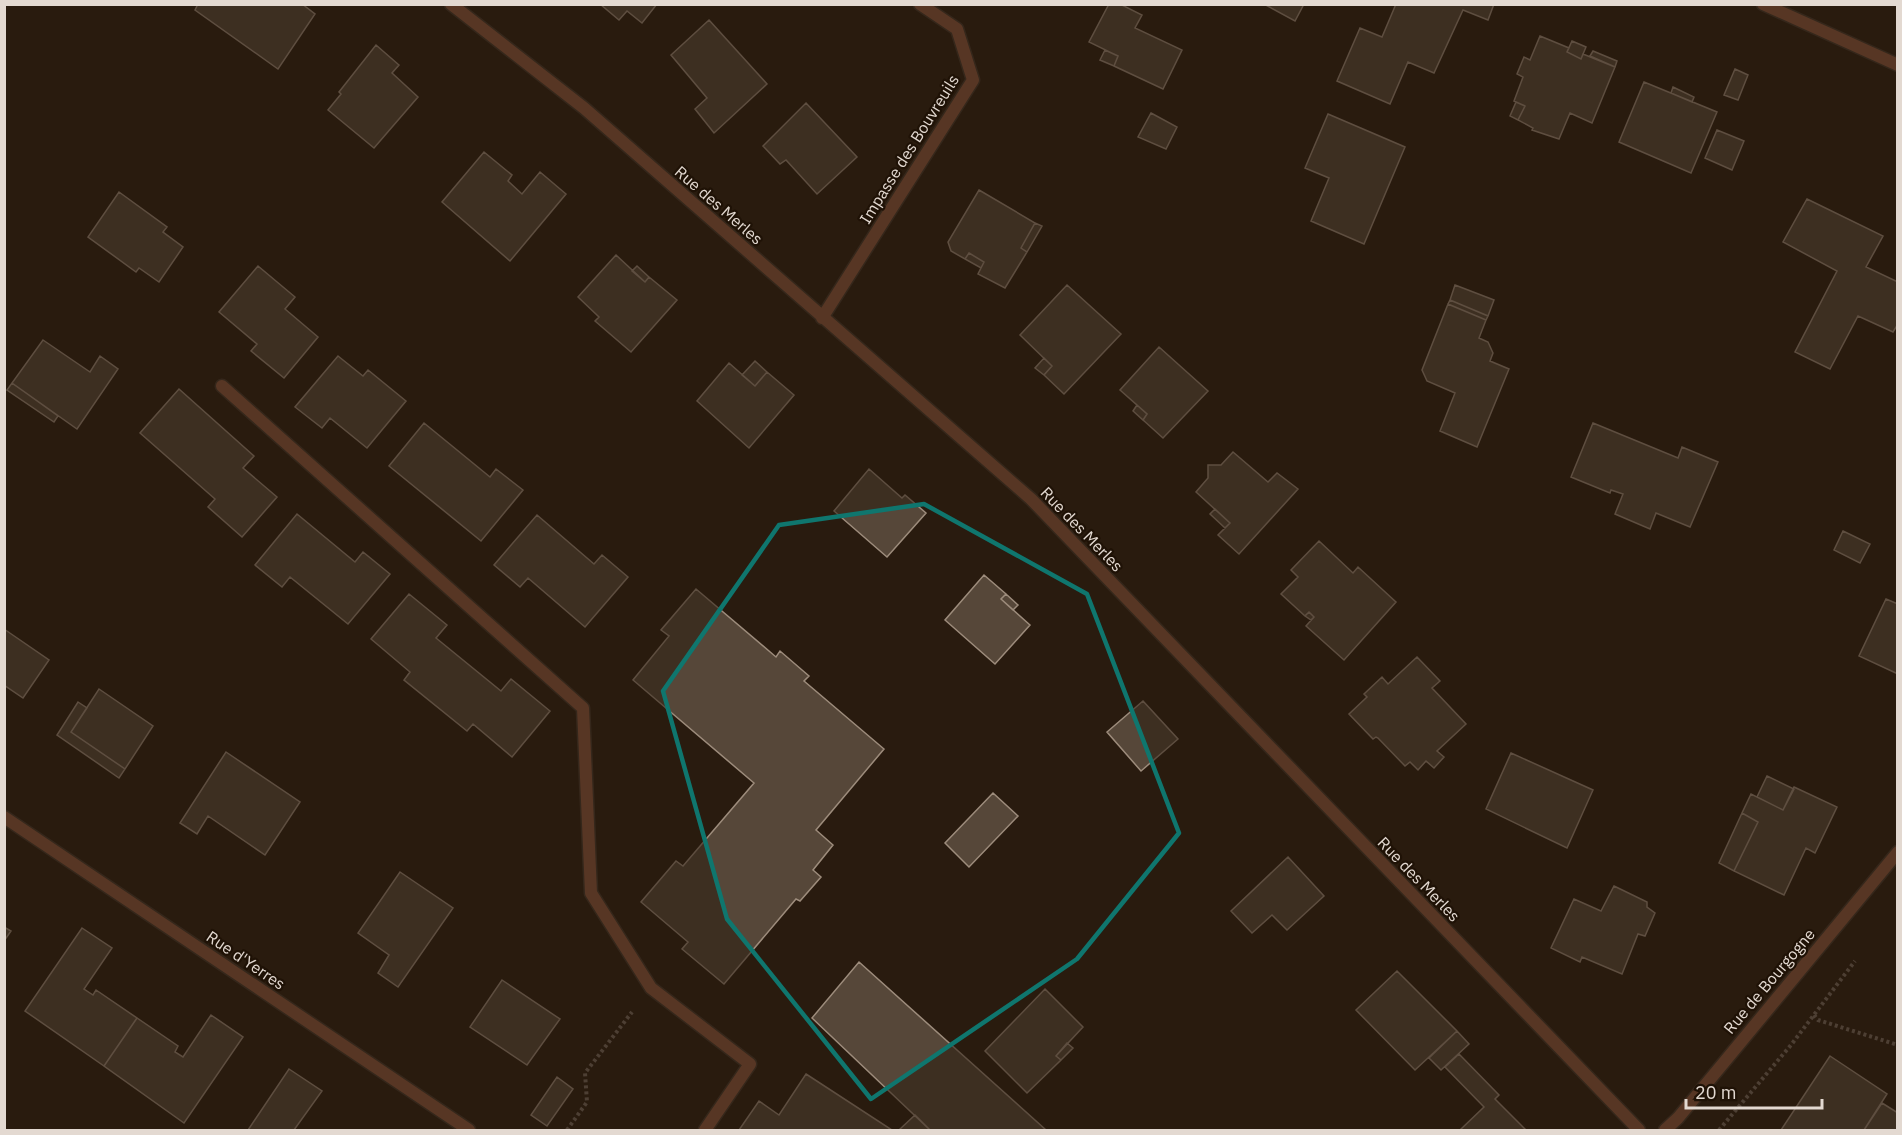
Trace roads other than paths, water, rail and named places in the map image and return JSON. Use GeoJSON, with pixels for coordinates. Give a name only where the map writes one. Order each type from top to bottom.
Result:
{"type":"FeatureCollection","features":[{"type":"Feature","properties":{"kind":"street","name":"Rue des Merles"},"geometry":{"type":"LineString","coordinates":[[451,4],[584,108],[1031,499],[1639,1131]]}},
{"type":"Feature","properties":{"kind":"street","name":"Impasse des Bouvreuils"},"geometry":{"type":"LineString","coordinates":[[822,318],[973,80],[957,29],[920,4]]}},
{"type":"Feature","properties":{"kind":"street"},"geometry":{"type":"LineString","coordinates":[[1763,4],[1898,65]]}},
{"type":"Feature","properties":{"kind":"street"},"geometry":{"type":"LineString","coordinates":[[222,386],[583,708],[591,893],[651,988],[750,1064],[705,1131]]}},
{"type":"Feature","properties":{"kind":"street","name":"Rue d'Yerres"},"geometry":{"type":"LineString","coordinates":[[4,818],[469,1131]]}},
{"type":"Feature","properties":{"kind":"street","name":"Rue de Bourgogne"},"geometry":{"type":"LineString","coordinates":[[1665,1131],[1898,852]]}}]}
